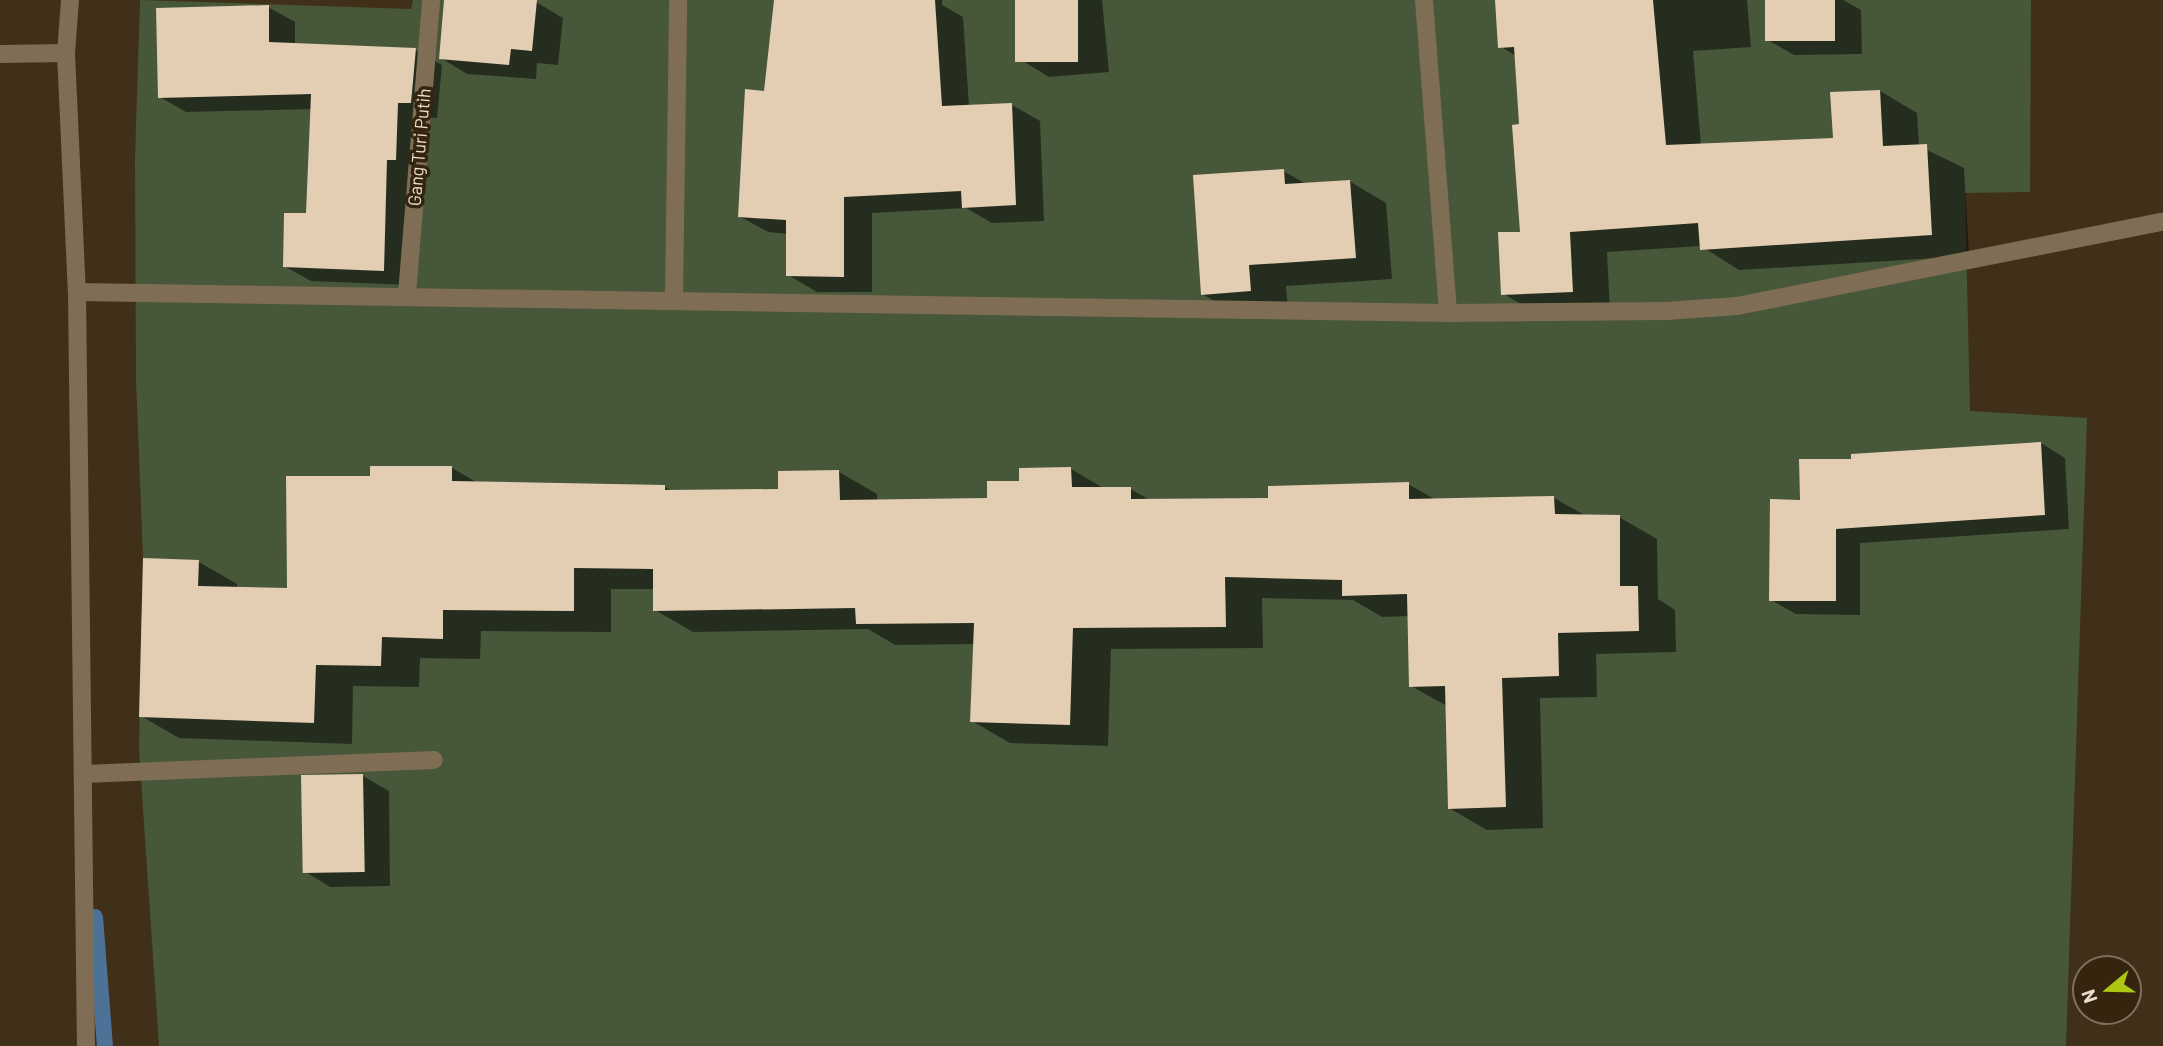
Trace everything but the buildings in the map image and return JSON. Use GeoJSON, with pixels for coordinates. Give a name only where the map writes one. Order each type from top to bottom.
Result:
{"type":"FeatureCollection","features":[{"type":"Feature","properties":{"kind":"street"},"geometry":{"type":"LineString","coordinates":[[70,0],[66,54],[77,292],[86,1046]]}},
{"type":"Feature","properties":{"kind":"street","name":"Gang Turi Putih"},"geometry":{"type":"LineString","coordinates":[[407,294],[431,0]]}},
{"type":"Feature","properties":{"kind":"street"},"geometry":{"type":"LineString","coordinates":[[674,299],[678,0]]}},
{"type":"Feature","properties":{"kind":"street"},"geometry":{"type":"LineString","coordinates":[[1424,0],[1448,313]]}},
{"type":"Feature","properties":{"kind":"street"},"geometry":{"type":"LineString","coordinates":[[0,54],[66,54]]}},
{"type":"Feature","properties":{"kind":"street"},"geometry":{"type":"LineString","coordinates":[[77,292],[407,294],[1448,313],[1737,306],[2163,222]]}},
{"type":"Feature","properties":{"kind":"street"},"geometry":{"type":"LineString","coordinates":[[84,774],[434,760]]}},
{"type":"Feature","properties":{"kind":"green space"},"geometry":{"type":"Polygon","coordinates":[[[140,0],[411,9],[413,0],[2031,0],[2030,192],[1965,193],[1970,411],[2087,418],[2066,1046],[159,1046],[139,750],[143,558],[136,380],[135,158],[140,0]]]}},
{"type":"Feature","properties":{"kind":"waterway"},"geometry":{"type":"LineString","coordinates":[[95,917],[105,1046]]}}]}
